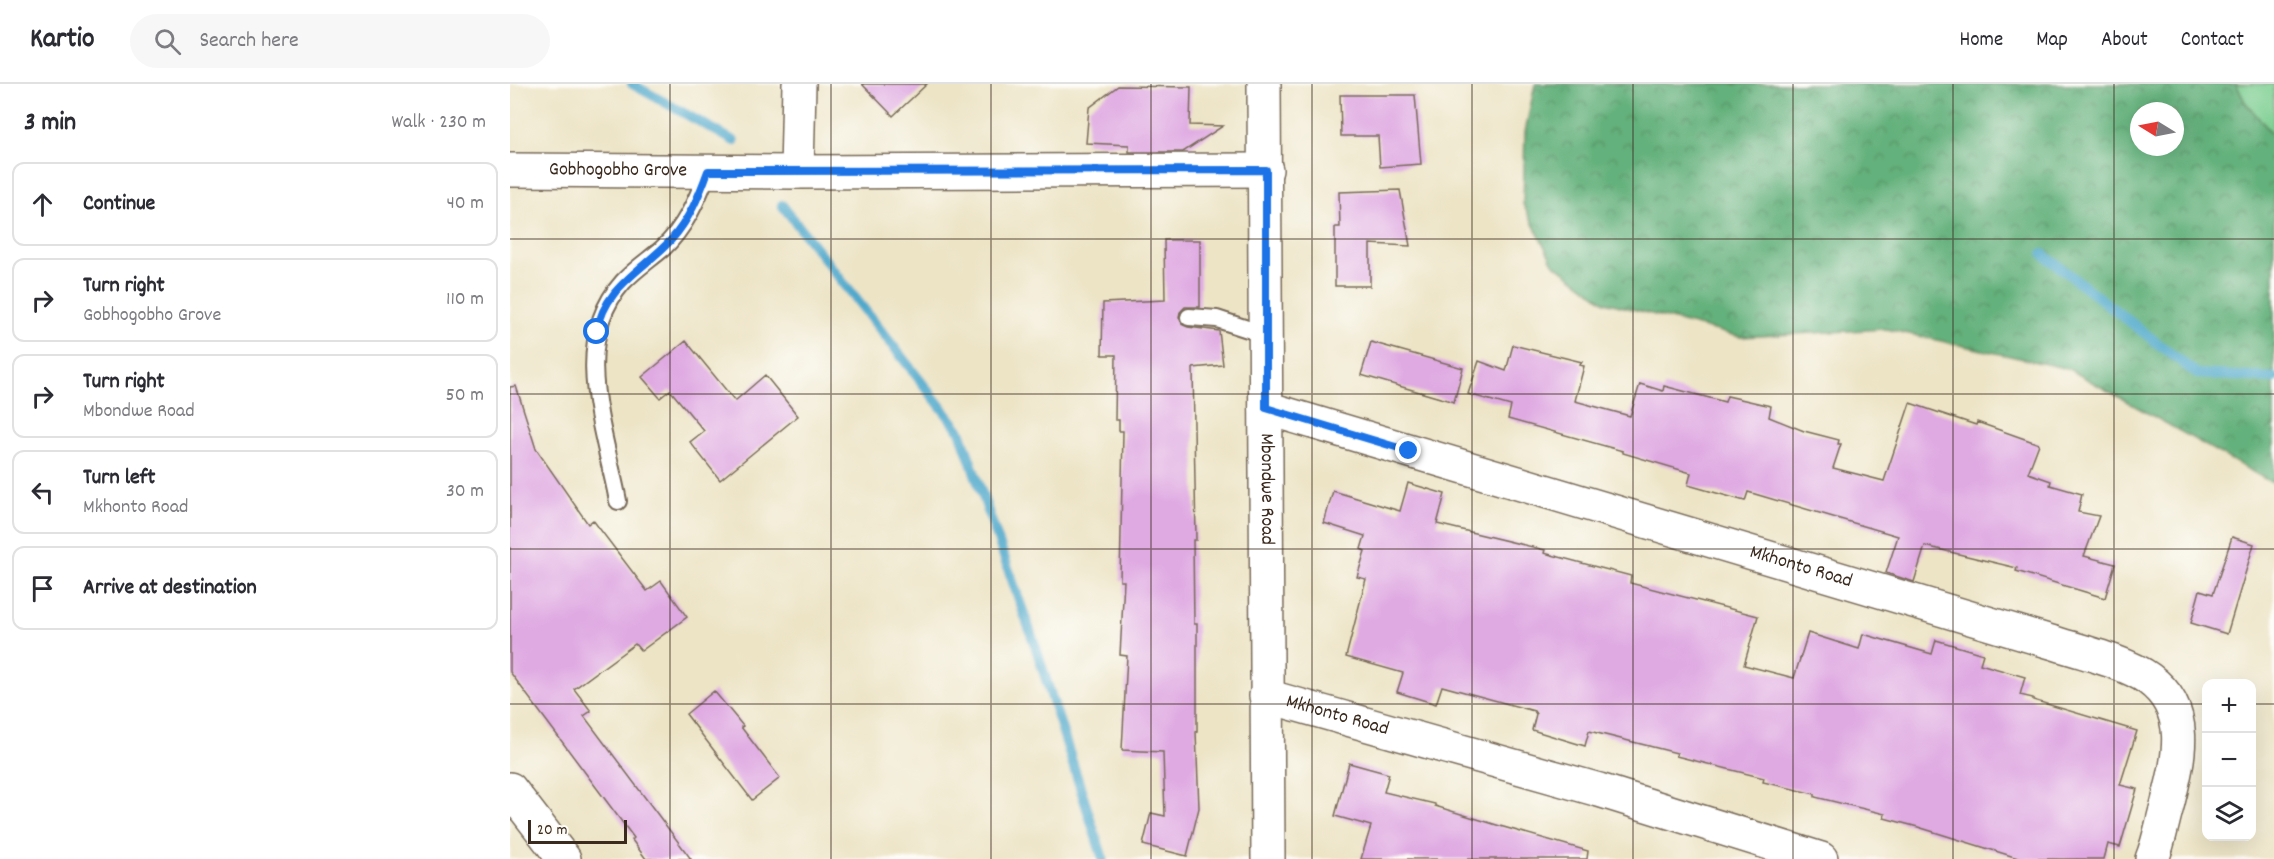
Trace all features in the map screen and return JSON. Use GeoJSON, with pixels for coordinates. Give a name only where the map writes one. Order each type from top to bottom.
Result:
{"type":"FeatureCollection","features":[{"type":"Feature","properties":{"kind":"street"},"geometry":{"type":"LineString","coordinates":[[797,172],[799,84]]}},
{"type":"Feature","properties":{"kind":"street","name":"Mbondwe Road"},"geometry":{"type":"LineString","coordinates":[[1264,84],[1268,859]]}},
{"type":"Feature","properties":{"kind":"street","name":"Gobhogobho Grove"},"geometry":{"type":"LineString","coordinates":[[510,170],[797,172],[1266,170]]}},
{"type":"Feature","properties":{"kind":"street","name":"Mkhonto Road"},"geometry":{"type":"LineString","coordinates":[[1266,408],[2039,639],[2136,671],[2163,691],[2178,720],[2180,740],[2177,764],[2152,859]]}},
{"type":"Feature","properties":{"kind":"street","name":"Mkhonto Road"},"geometry":{"type":"LineString","coordinates":[[1266,696],[1599,790],[1821,859]]}},
{"type":"Feature","properties":{"kind":"street"},"geometry":{"type":"LineString","coordinates":[[510,789],[564,859]]}},
{"type":"Feature","properties":{"kind":"lane"},"geometry":{"type":"LineString","coordinates":[[618,501],[595,389],[598,324],[612,296],[624,281],[662,249],[682,226],[699,196],[708,171]]}},
{"type":"Feature","properties":{"kind":"lane"},"geometry":{"type":"LineString","coordinates":[[1189,317],[1217,319],[1266,335]]}},
{"type":"Feature","properties":{"kind":"green space"},"geometry":{"type":"Polygon","coordinates":[[[1535,84],[2236,84],[2245,102],[2274,136],[2274,484],[2069,369],[1886,329],[1740,337],[1605,302],[1553,263],[1523,204],[1525,132],[1535,84]]]}},
{"type":"Feature","properties":{"kind":"green space"},"geometry":{"type":"Polygon","coordinates":[[[2236,84],[2274,84],[2274,136],[2245,102],[2236,84]]]}},
{"type":"Feature","properties":{"kind":"building"},"geometry":{"type":"Polygon","coordinates":[[[862,84],[927,84],[893,116],[862,84]]]}},
{"type":"Feature","properties":{"kind":"building"},"geometry":{"type":"Polygon","coordinates":[[[1118,86],[1191,87],[1190,125],[1223,126],[1183,152],[1129,152],[1129,145],[1086,143],[1089,108],[1118,86]]]}},
{"type":"Feature","properties":{"kind":"building"},"geometry":{"type":"Polygon","coordinates":[[[1340,95],[1415,95],[1421,164],[1380,167],[1378,136],[1341,136],[1340,95]]]}},
{"type":"Feature","properties":{"kind":"building"},"geometry":{"type":"Polygon","coordinates":[[[1400,190],[1410,246],[1370,244],[1370,286],[1335,286],[1335,227],[1340,227],[1339,192],[1400,190]]]}},
{"type":"Feature","properties":{"kind":"building"},"geometry":{"type":"Polygon","coordinates":[[[1164,240],[1200,240],[1200,307],[1185,307],[1179,317],[1183,325],[1188,327],[1219,331],[1223,365],[1193,368],[1196,540],[1193,540],[1194,624],[1197,624],[1196,732],[1199,808],[1187,856],[1143,845],[1151,813],[1165,816],[1163,752],[1122,750],[1127,656],[1120,655],[1124,581],[1120,581],[1123,431],[1119,431],[1119,420],[1115,420],[1116,355],[1102,355],[1103,303],[1165,300],[1164,240]]]}},
{"type":"Feature","properties":{"kind":"building"},"geometry":{"type":"Polygon","coordinates":[[[686,341],[735,401],[765,375],[798,416],[720,480],[690,442],[704,431],[670,390],[660,398],[642,377],[686,341]]]}},
{"type":"Feature","properties":{"kind":"building"},"geometry":{"type":"Polygon","coordinates":[[[1371,342],[1463,368],[1454,402],[1361,375],[1371,342]]]}},
{"type":"Feature","properties":{"kind":"building"},"geometry":{"type":"Polygon","coordinates":[[[1513,345],[1582,362],[1580,365],[1584,366],[1575,401],[1630,416],[1640,384],[1663,391],[1664,386],[1725,402],[1727,396],[1771,406],[1769,417],[1804,431],[1839,440],[1838,444],[1841,444],[1833,468],[1884,481],[1910,403],[1976,425],[1977,422],[2039,444],[2028,473],[2051,481],[2050,485],[2082,494],[2078,512],[2099,516],[2084,556],[2115,564],[2105,598],[2016,571],[2017,568],[1925,546],[1914,582],[1886,573],[1898,536],[1748,492],[1745,501],[1688,485],[1691,473],[1623,453],[1623,451],[1508,419],[1511,406],[1468,394],[1479,361],[1506,371],[1513,345]]]}},
{"type":"Feature","properties":{"kind":"building"},"geometry":{"type":"Polygon","coordinates":[[[516,386],[536,449],[588,524],[593,520],[647,591],[661,581],[687,617],[641,651],[635,644],[574,689],[591,711],[584,716],[691,859],[646,859],[632,840],[634,838],[510,672],[510,387],[516,386]]]}},
{"type":"Feature","properties":{"kind":"building"},"geometry":{"type":"Polygon","coordinates":[[[1408,483],[1445,494],[1437,524],[1545,550],[1544,553],[1631,576],[1630,583],[1758,616],[1744,665],[1794,678],[1808,633],[1859,649],[1863,634],[1932,654],[1936,640],[1983,654],[1980,664],[2025,677],[2020,695],[2137,731],[2120,785],[2137,789],[2120,847],[2108,844],[2104,859],[2021,859],[1884,818],[1885,814],[1815,797],[1815,794],[1763,782],[1764,778],[1676,756],[1677,753],[1589,731],[1585,746],[1532,730],[1536,714],[1534,711],[1442,686],[1436,704],[1397,692],[1403,673],[1346,657],[1366,579],[1357,577],[1365,551],[1361,549],[1365,536],[1324,523],[1333,491],[1400,511],[1408,483]]]}},
{"type":"Feature","properties":{"kind":"building"},"geometry":{"type":"Polygon","coordinates":[[[2232,537],[2254,544],[2227,634],[2191,623],[2200,590],[2213,594],[2232,537]]]}},
{"type":"Feature","properties":{"kind":"building"},"geometry":{"type":"Polygon","coordinates":[[[714,691],[743,726],[741,727],[780,778],[752,800],[686,714],[714,691]]]}},
{"type":"Feature","properties":{"kind":"building"},"geometry":{"type":"Polygon","coordinates":[[[1349,763],[1389,774],[1384,792],[1435,804],[1435,806],[1500,826],[1588,851],[1587,859],[1361,859],[1371,826],[1335,816],[1349,763]]]}},
{"type":"Feature","properties":{"kind":"waterway"},"geometry":{"type":"LineString","coordinates":[[632,84],[734,141]]}},
{"type":"Feature","properties":{"kind":"waterway"},"geometry":{"type":"LineString","coordinates":[[782,205],[960,431],[1036,648],[1103,859]]}},
{"type":"Feature","properties":{"kind":"waterway"},"geometry":{"type":"LineString","coordinates":[[2043,254],[2197,374],[2274,378]]}},
{"type":"Feature","properties":{"kind":"route"},"geometry":{"type":"LineString","coordinates":[[597,332],[603,312],[624,281],[662,249],[682,226],[699,196],[708,171],[1266,170],[1266,408],[1409,451]]}}]}
